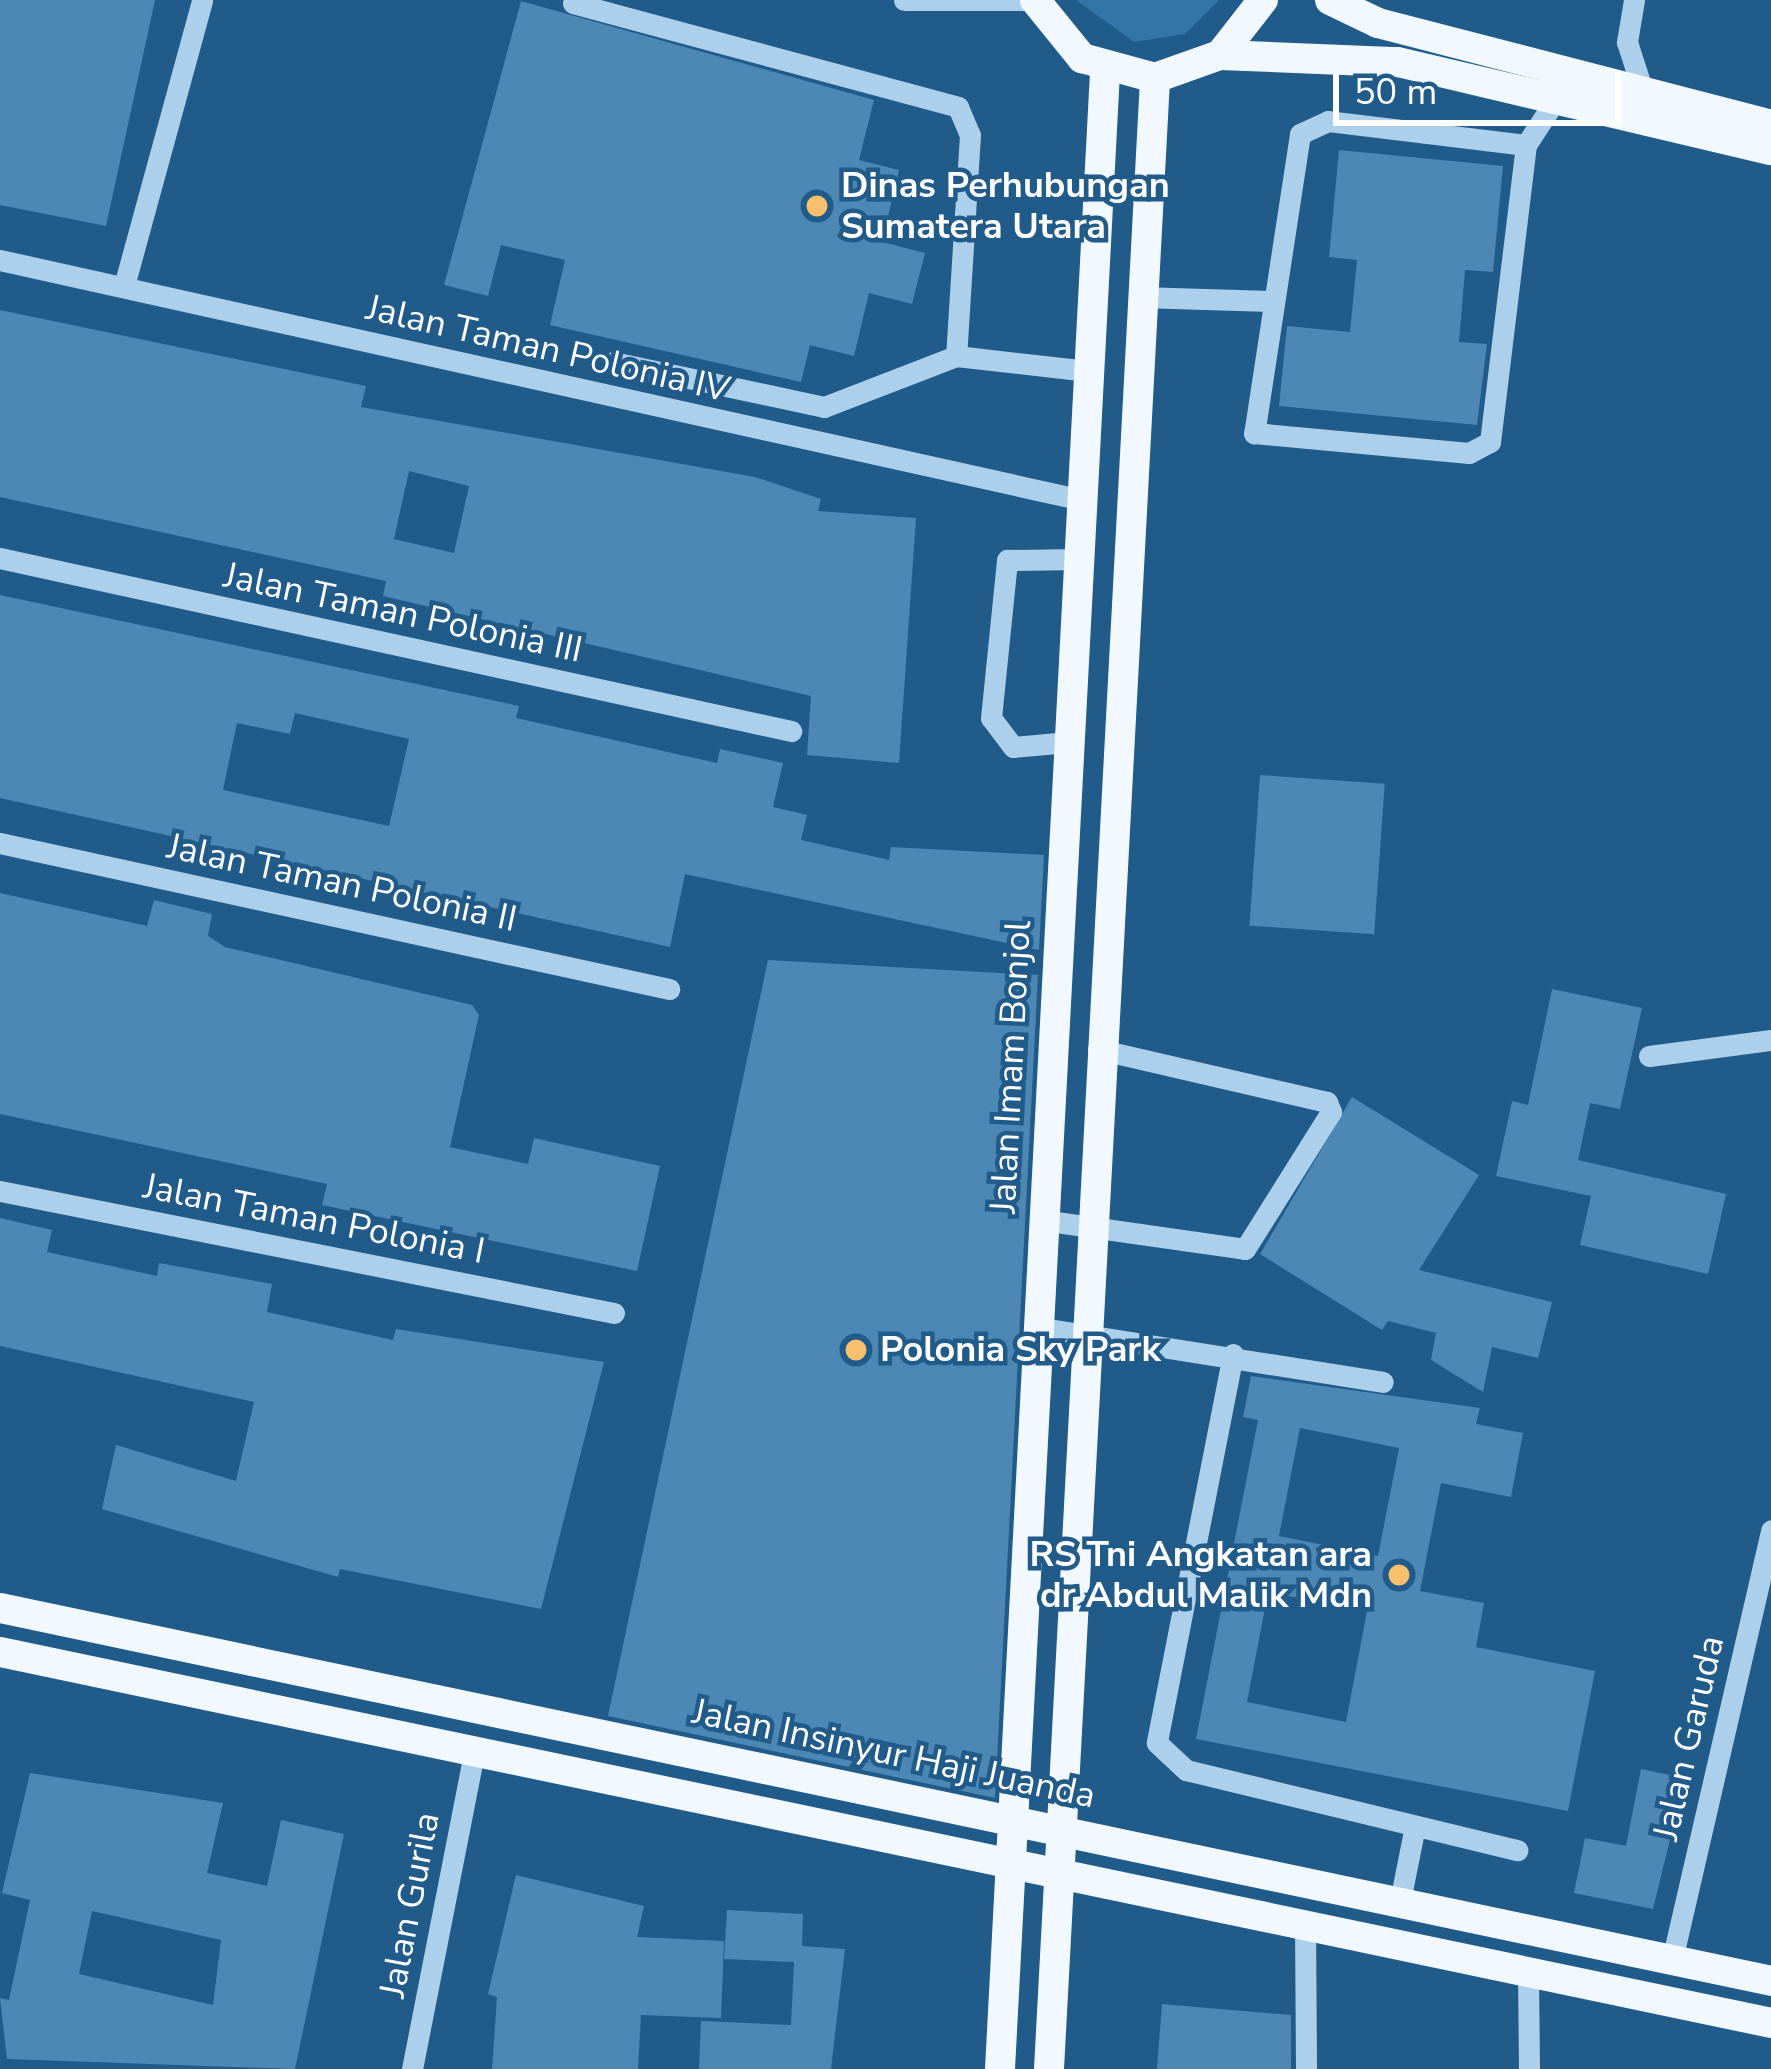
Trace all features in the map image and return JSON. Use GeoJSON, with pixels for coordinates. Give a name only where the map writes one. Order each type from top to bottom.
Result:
{"type":"FeatureCollection","features":[{"type":"Feature","properties":{"kind":"main road"},"geometry":{"type":"LineString","coordinates":[[1034,0],[1062,42],[1105,69],[1155,78],[1220,55],[1398,62],[1554,102],[1768,130]]}},
{"type":"Feature","properties":{"kind":"main road"},"geometry":{"type":"LineString","coordinates":[[1220,55],[1263,0]]}},
{"type":"Feature","properties":{"kind":"main road"},"geometry":{"type":"LineString","coordinates":[[1334,1],[1768,130]]}},
{"type":"Feature","properties":{"kind":"main road","name":"Jalan Imam Bonjol"},"geometry":{"type":"LineString","coordinates":[[1000,2069],[1105,69]]}},
{"type":"Feature","properties":{"kind":"main road"},"geometry":{"type":"LineString","coordinates":[[1049,2069],[1062,1867],[1086,1225],[1155,78]]}},
{"type":"Feature","properties":{"kind":"main road"},"geometry":{"type":"LineString","coordinates":[[1071,692],[1120,696]]}},
{"type":"Feature","properties":{"kind":"main road"},"geometry":{"type":"LineString","coordinates":[[1057,934],[1105,937]]}},
{"type":"Feature","properties":{"kind":"main road","name":"Jalan Insinyur Haji Juanda"},"geometry":{"type":"LineString","coordinates":[[0,1608],[1061,1828],[1771,1982]]}},
{"type":"Feature","properties":{"kind":"main road"},"geometry":{"type":"LineString","coordinates":[[0,1652],[473,1753],[1062,1867],[1771,2023]]}},
{"type":"Feature","properties":{"kind":"street"},"geometry":{"type":"LineString","coordinates":[[124,286],[202,0]]}},
{"type":"Feature","properties":{"kind":"street"},"geometry":{"type":"LineString","coordinates":[[904,0],[1034,0]]}},
{"type":"Feature","properties":{"kind":"street"},"geometry":{"type":"LineString","coordinates":[[1634,0],[1627,42],[1644,95]]}},
{"type":"Feature","properties":{"kind":"street"},"geometry":{"type":"LineString","coordinates":[[573,3],[958,106],[970,134],[956,356]]}},
{"type":"Feature","properties":{"kind":"street"},"geometry":{"type":"LineString","coordinates":[[1526,145],[1312,127],[1290,158],[1254,433],[1484,448],[1526,145],[1554,102]]}},
{"type":"Feature","properties":{"kind":"street","name":"Jalan Taman Polonia IV"},"geometry":{"type":"LineString","coordinates":[[0,260],[1083,500]]}},
{"type":"Feature","properties":{"kind":"street"},"geometry":{"type":"LineString","coordinates":[[1140,297],[1270,301]]}},
{"type":"Feature","properties":{"kind":"street"},"geometry":{"type":"LineString","coordinates":[[613,362],[824,407],[956,356],[1088,370]]}},
{"type":"Feature","properties":{"kind":"street","name":"Jalan Taman Polonia III"},"geometry":{"type":"LineString","coordinates":[[0,558],[791,731]]}},
{"type":"Feature","properties":{"kind":"street"},"geometry":{"type":"LineString","coordinates":[[1068,742],[999,740],[994,677],[1007,560],[1079,559]]}},
{"type":"Feature","properties":{"kind":"street","name":"Jalan Taman Polonia II"},"geometry":{"type":"LineString","coordinates":[[0,842],[669,988]]}},
{"type":"Feature","properties":{"kind":"street"},"geometry":{"type":"LineString","coordinates":[[1649,1056],[1771,1040]]}},
{"type":"Feature","properties":{"kind":"street"},"geometry":{"type":"LineString","coordinates":[[1042,1220],[1245,1249],[1330,1112],[1327,1102],[1098,1049]]}},
{"type":"Feature","properties":{"kind":"street","name":"Jalan Taman Polonia I"},"geometry":{"type":"LineString","coordinates":[[0,1191],[614,1313]]}},
{"type":"Feature","properties":{"kind":"street"},"geometry":{"type":"LineString","coordinates":[[1036,1327],[1081,1329],[1383,1382]]}},
{"type":"Feature","properties":{"kind":"street"},"geometry":{"type":"LineString","coordinates":[[1233,1354],[1157,1743],[1186,1770],[1517,1850]]}},
{"type":"Feature","properties":{"kind":"street","name":"Jalan Garuda"},"geometry":{"type":"LineString","coordinates":[[1672,1960],[1771,1530]]}},
{"type":"Feature","properties":{"kind":"street","name":"Jalan Gurila"},"geometry":{"type":"LineString","coordinates":[[412,2069],[473,1753]]}},
{"type":"Feature","properties":{"kind":"street"},"geometry":{"type":"LineString","coordinates":[[1400,1901],[1415,1826]]}},
{"type":"Feature","properties":{"kind":"street"},"geometry":{"type":"LineString","coordinates":[[1305,1923],[1306,2069]]}},
{"type":"Feature","properties":{"kind":"street"},"geometry":{"type":"LineString","coordinates":[[1528,1973],[1529,2069]]}},
{"type":"Feature","properties":{"kind":"shaded area"},"geometry":{"type":"Polygon","coordinates":[[[1076,0],[1219,0],[1185,34],[1134,42],[1076,0]]]}},
{"type":"Feature","properties":{"kind":"building"},"geometry":{"type":"Polygon","coordinates":[[[0,0],[155,0],[106,226],[0,205],[0,0]]]}},
{"type":"Feature","properties":{"kind":"building"},"geometry":{"type":"Polygon","coordinates":[[[521,1],[874,100],[859,160],[899,170],[882,242],[925,253],[912,304],[869,293],[854,356],[810,345],[801,382],[550,325],[565,260],[501,245],[488,296],[444,285],[521,1]]]}},
{"type":"Feature","properties":{"kind":"building"},"geometry":{"type":"Polygon","coordinates":[[[1339,150],[1503,166],[1493,272],[1465,270],[1459,342],[1487,344],[1477,425],[1279,406],[1287,326],[1350,332],[1357,260],[1329,257],[1339,150]]]}},
{"type":"Feature","properties":{"kind":"building"},"geometry":{"type":"Polygon","coordinates":[[[0,310],[366,386],[361,407],[755,477],[821,499],[818,511],[916,518],[899,763],[807,755],[811,696],[383,596],[386,581],[0,497],[0,310]],[[409,471],[394,539],[454,553],[469,486],[409,471]]]}},
{"type":"Feature","properties":{"kind":"building"},"geometry":{"type":"Polygon","coordinates":[[[0,595],[519,706],[516,718],[717,763],[720,749],[783,763],[773,807],[807,815],[801,840],[889,860],[891,847],[1044,855],[1039,950],[685,874],[670,947],[0,798],[0,595]],[[295,713],[290,734],[237,723],[223,790],[389,826],[409,739],[295,713]]]}},
{"type":"Feature","properties":{"kind":"building"},"geometry":{"type":"Polygon","coordinates":[[[1260,775],[1385,784],[1374,934],[1249,926],[1260,775]]]}},
{"type":"Feature","properties":{"kind":"building"},"geometry":{"type":"Polygon","coordinates":[[[0,893],[147,926],[154,900],[212,914],[208,936],[225,947],[472,1005],[479,1015],[450,1147],[528,1164],[534,1138],[660,1166],[637,1271],[322,1205],[327,1184],[0,1114],[0,893]]]}},
{"type":"Feature","properties":{"kind":"building","name":"Polonia Sky Park"},"geometry":{"type":"Polygon","coordinates":[[[768,960],[1038,975],[995,1798],[608,1716],[768,960]]]}},
{"type":"Feature","properties":{"kind":"building"},"geometry":{"type":"Polygon","coordinates":[[[1552,989],[1642,1008],[1620,1109],[1590,1103],[1578,1160],[1726,1194],[1708,1274],[1580,1245],[1591,1196],[1496,1176],[1512,1101],[1528,1105],[1552,989]]]}},
{"type":"Feature","properties":{"kind":"building"},"geometry":{"type":"Polygon","coordinates":[[[1352,1097],[1479,1175],[1419,1270],[1552,1302],[1538,1358],[1492,1347],[1483,1392],[1431,1360],[1436,1333],[1388,1321],[1382,1330],[1260,1254],[1352,1097]]]}},
{"type":"Feature","properties":{"kind":"building"},"geometry":{"type":"Polygon","coordinates":[[[0,1218],[52,1230],[47,1252],[157,1276],[159,1263],[272,1284],[267,1312],[393,1340],[396,1329],[604,1362],[541,1609],[340,1569],[338,1577],[102,1509],[116,1445],[236,1481],[254,1402],[0,1346],[0,1218]]]}},
{"type":"Feature","properties":{"kind":"building"},"geometry":{"type":"Polygon","coordinates":[[[1251,1376],[1480,1408],[1476,1424],[1523,1433],[1511,1497],[1441,1483],[1420,1591],[1484,1603],[1476,1647],[1595,1671],[1568,1811],[1196,1739],[1258,1420],[1243,1417],[1251,1376]],[[1300,1428],[1279,1536],[1378,1556],[1399,1448],[1300,1428]],[[1268,1592],[1247,1702],[1346,1722],[1367,1611],[1268,1592]]]}},
{"type":"Feature","properties":{"kind":"building"},"geometry":{"type":"Polygon","coordinates":[[[1641,1769],[1685,1778],[1653,1909],[1574,1893],[1585,1838],[1626,1846],[1641,1769]]]}},
{"type":"Feature","properties":{"kind":"building"},"geometry":{"type":"Polygon","coordinates":[[[30,1773],[223,1803],[207,1873],[267,1886],[281,1820],[344,1834],[295,2069],[7,2059],[0,1998],[9,2000],[30,1900],[2,1893],[30,1773]],[[92,1911],[79,1974],[213,2005],[221,1940],[92,1911]]]}},
{"type":"Feature","properties":{"kind":"building"},"geometry":{"type":"Polygon","coordinates":[[[516,1875],[644,1906],[637,1937],[724,1941],[721,2018],[641,2015],[638,2069],[492,2069],[497,1997],[488,1994],[516,1875]]]}},
{"type":"Feature","properties":{"kind":"building"},"geometry":{"type":"Polygon","coordinates":[[[727,1910],[803,1914],[802,1946],[845,1949],[831,2069],[699,2069],[701,2021],[791,2025],[794,1962],[724,1959],[727,1910]]]}},
{"type":"Feature","properties":{"kind":"building"},"geometry":{"type":"Polygon","coordinates":[[[1162,2004],[1291,2015],[1291,2069],[1157,2069],[1162,2004]]]}},
{"type":"Feature","properties":{"kind":"place","name":"Dinas Perhubungan Sumatera Utara"},"geometry":{"type":"Point","coordinates":[817,206]}},
{"type":"Feature","properties":{"kind":"place","name":"Polonia Sky Park"},"geometry":{"type":"Point","coordinates":[856,1350]}},
{"type":"Feature","properties":{"kind":"place","name":"RS Tni Angkatan ara dr Abdul Malik Mdn"},"geometry":{"type":"Point","coordinates":[1399,1575]}}]}
